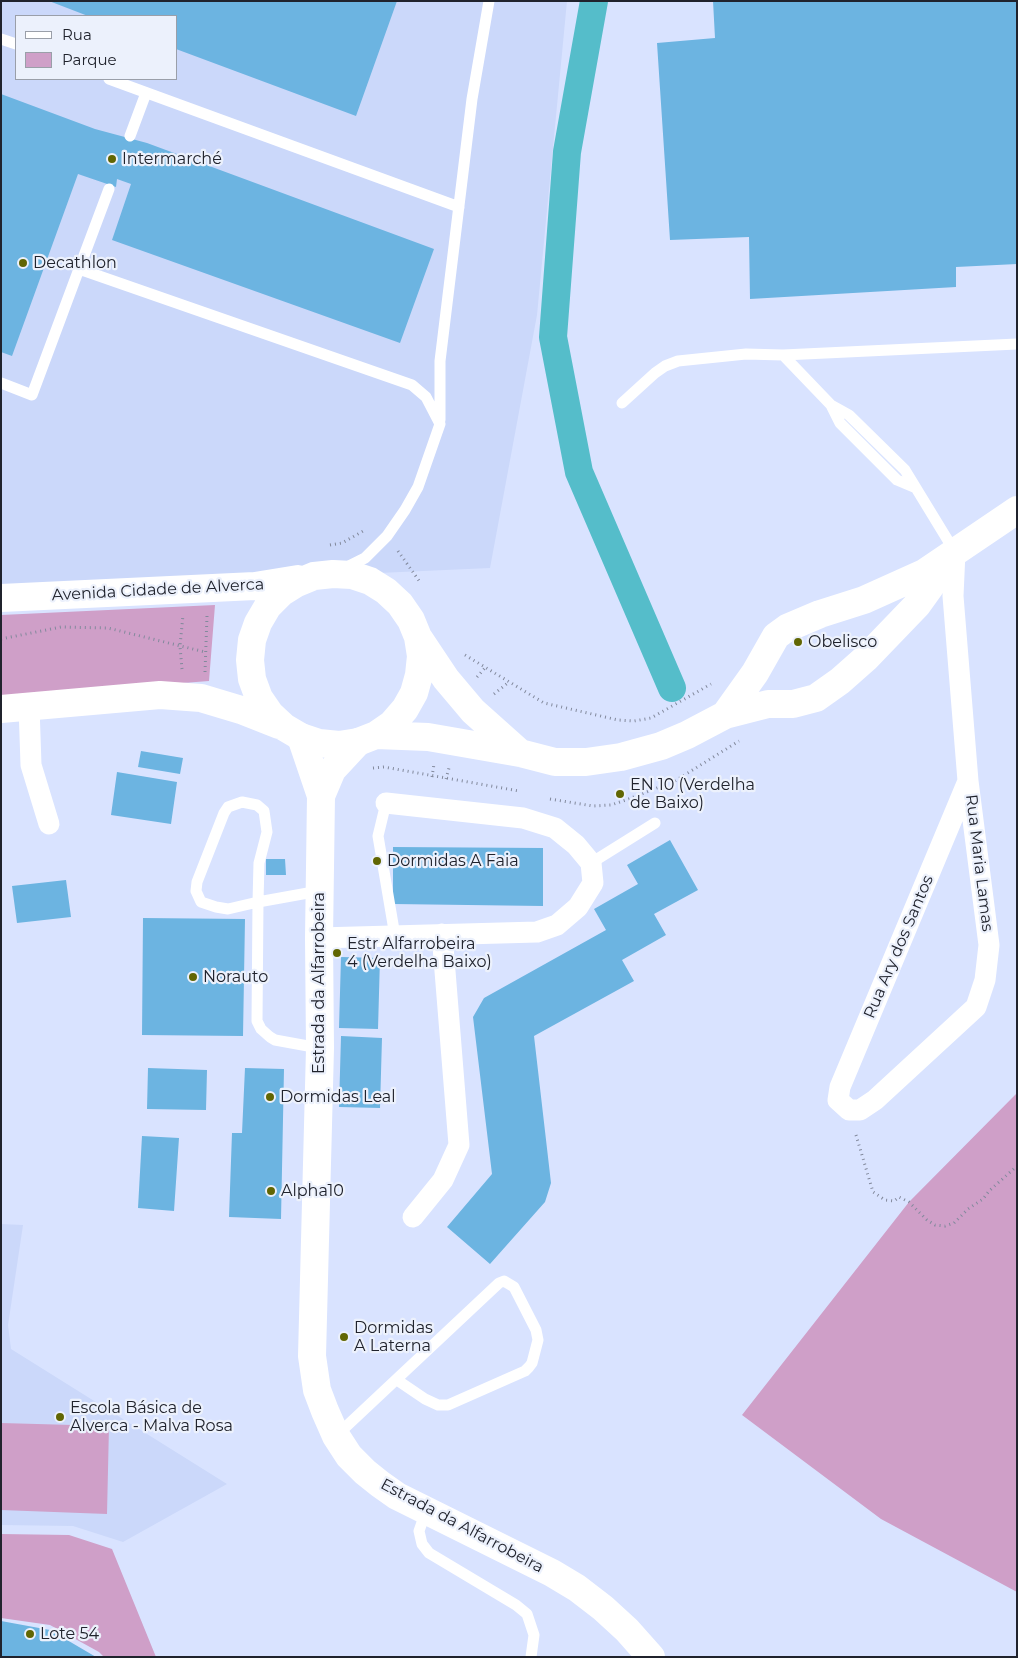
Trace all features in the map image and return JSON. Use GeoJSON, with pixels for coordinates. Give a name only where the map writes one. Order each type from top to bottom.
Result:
{"type":"FeatureCollection","features":[{"type":"Feature","properties":{"kind":"main road"},"geometry":{"type":"LineString","coordinates":[[725,715],[755,673],[776,636],[787,628],[820,614],[864,600],[924,573],[1017,510]]}},
{"type":"Feature","properties":{"kind":"main road"},"geometry":{"type":"LineString","coordinates":[[1,709],[160,695],[180,696],[201,698],[242,710],[319,743],[339,745],[367,738],[428,737],[520,753],[555,762],[586,762],[621,758],[661,746],[725,715],[768,704],[793,704],[816,698],[840,681],[866,658],[917,605],[955,552]]}},
{"type":"Feature","properties":{"kind":"main road","name":"Avenida Cidade de Alverca"},"geometry":{"type":"LineString","coordinates":[[1,598],[255,586],[324,575]]}},
{"type":"Feature","properties":{"kind":"main road"},"geometry":{"type":"LineString","coordinates":[[292,732],[270,714],[259,698],[252,679],[250,660],[252,640],[258,622],[268,606],[281,593],[297,583],[324,575],[352,575],[370,581],[386,590],[400,604],[411,620],[418,637],[446,679],[466,704],[520,753]]}},
{"type":"Feature","properties":{"kind":"main road"},"geometry":{"type":"LineString","coordinates":[[367,738],[392,724],[414,693],[419,675],[421,656],[418,637]]}},
{"type":"Feature","properties":{"kind":"main road","name":"Estrada da Alfarrobeira"},"geometry":{"type":"LineString","coordinates":[[292,732],[321,796]]}},
{"type":"Feature","properties":{"kind":"main road","name":"Estrada da Alfarrobeira"},"geometry":{"type":"LineString","coordinates":[[367,738],[332,770],[321,796],[320,1048],[312,1356],[317,1390],[324,1411],[336,1436],[350,1456],[365,1472],[397,1496],[552,1573],[578,1588],[627,1630],[651,1657]]}},
{"type":"Feature","properties":{"kind":"street","name":"Rua Maria Lamas"},"geometry":{"type":"LineString","coordinates":[[849,1110],[860,1110],[875,1100],[976,1007],[985,980],[989,945],[968,781],[953,596],[955,552]]}},
{"type":"Feature","properties":{"kind":"street"},"geometry":{"type":"LineString","coordinates":[[29,706],[31,765],[49,824]]}},
{"type":"Feature","properties":{"kind":"street","name":"Rua Ary dos Santos"},"geometry":{"type":"LineString","coordinates":[[849,1110],[838,1100],[840,1086],[968,781]]}},
{"type":"Feature","properties":{"kind":"street"},"geometry":{"type":"LineString","coordinates":[[319,938],[537,932],[557,925],[578,907],[593,883],[590,863],[576,844],[555,828],[523,818],[386,803]]}},
{"type":"Feature","properties":{"kind":"street"},"geometry":{"type":"LineString","coordinates":[[413,1218],[443,1180],[459,1145],[442,934]]}},
{"type":"Feature","properties":{"kind":"lane"},"geometry":{"type":"LineString","coordinates":[[324,575],[365,558],[390,531],[418,487],[440,424],[440,361],[472,98],[489,1]]}},
{"type":"Feature","properties":{"kind":"lane"},"geometry":{"type":"LineString","coordinates":[[1,39],[15,44]]}},
{"type":"Feature","properties":{"kind":"lane"},"geometry":{"type":"LineString","coordinates":[[111,80],[459,207]]}},
{"type":"Feature","properties":{"kind":"lane"},"geometry":{"type":"LineString","coordinates":[[130,136],[146,93]]}},
{"type":"Feature","properties":{"kind":"lane"},"geometry":{"type":"LineString","coordinates":[[1,384],[32,395],[109,189]]}},
{"type":"Feature","properties":{"kind":"lane"},"geometry":{"type":"LineString","coordinates":[[79,270],[412,385],[426,397],[440,424]]}},
{"type":"Feature","properties":{"kind":"lane"},"geometry":{"type":"LineString","coordinates":[[622,404],[655,373],[665,366],[678,361],[746,354],[783,355],[1017,344]]}},
{"type":"Feature","properties":{"kind":"lane"},"geometry":{"type":"LineString","coordinates":[[783,355],[831,405],[849,415],[905,470],[955,552]]}},
{"type":"Feature","properties":{"kind":"lane"},"geometry":{"type":"LineString","coordinates":[[320,891],[258,902],[228,909],[201,902],[196,891],[197,882],[228,807],[242,802],[257,805],[264,811],[266,821],[267,832],[259,863],[258,902],[257,1021],[261,1028],[275,1040],[320,1048]]}},
{"type":"Feature","properties":{"kind":"lane"},"geometry":{"type":"LineString","coordinates":[[386,803],[378,836],[395,936]]}},
{"type":"Feature","properties":{"kind":"lane"},"geometry":{"type":"LineString","coordinates":[[590,863],[654,823]]}},
{"type":"Feature","properties":{"kind":"lane"},"geometry":{"type":"LineString","coordinates":[[336,1436],[500,1283],[504,1281],[514,1287],[536,1330],[538,1340],[529,1367],[525,1371],[448,1405],[438,1405],[425,1399],[397,1380]]}},
{"type":"Feature","properties":{"kind":"lane"},"geometry":{"type":"LineString","coordinates":[[426,1511],[419,1531],[422,1544],[430,1553],[516,1605],[527,1614],[534,1636],[532,1657]]}},
{"type":"Feature","properties":{"kind":"path"},"geometry":{"type":"LineString","coordinates":[[180,696],[183,676],[180,646],[187,589]]}},
{"type":"Feature","properties":{"kind":"path"},"geometry":{"type":"LineString","coordinates":[[1,639],[61,627],[108,628],[139,634],[205,652]]}},
{"type":"Feature","properties":{"kind":"path"},"geometry":{"type":"LineString","coordinates":[[651,718],[698,692]]}},
{"type":"Feature","properties":{"kind":"path"},"geometry":{"type":"LineString","coordinates":[[696,768],[747,736]]}},
{"type":"Feature","properties":{"kind":"path"},"geometry":{"type":"LineString","coordinates":[[849,1110],[874,1192],[885,1200],[894,1201],[899,1197],[909,1202],[927,1220],[935,1225],[945,1226],[954,1223],[968,1209],[983,1199],[989,1191],[1017,1166]]}},
{"type":"Feature","properties":{"kind":"shaded area"},"geometry":{"type":"Polygon","coordinates":[[[1,1],[567,1],[537,315],[490,568],[1,590],[1,1]]]}},
{"type":"Feature","properties":{"kind":"shaded area","name":"Escola Básica de Alverca - Malva Rosa"},"geometry":{"type":"Polygon","coordinates":[[[1,1224],[23,1225],[8,1325],[11,1349],[227,1484],[123,1542],[73,1526],[1,1525],[1,1224]]]}},
{"type":"Feature","properties":{"kind":"green space"},"geometry":{"type":"Polygon","coordinates":[[[215,605],[209,681],[1,697],[1,615],[215,605]]]}},
{"type":"Feature","properties":{"kind":"green space"},"geometry":{"type":"Polygon","coordinates":[[[1017,1093],[1017,1592],[881,1519],[742,1415],[909,1202],[1017,1093]]]}},
{"type":"Feature","properties":{"kind":"green space"},"geometry":{"type":"Polygon","coordinates":[[[1,1423],[109,1426],[107,1514],[1,1510],[1,1423]]]}},
{"type":"Feature","properties":{"kind":"green space"},"geometry":{"type":"Polygon","coordinates":[[[1,1534],[69,1535],[112,1549],[156,1657],[104,1657],[99,1652],[50,1625],[1,1618],[1,1534]]]}},
{"type":"Feature","properties":{"kind":"building"},"geometry":{"type":"Polygon","coordinates":[[[49,1],[397,1],[356,116],[178,50],[178,15],[85,15],[49,1]]]}},
{"type":"Feature","properties":{"kind":"building"},"geometry":{"type":"Polygon","coordinates":[[[713,1],[1017,1],[1017,264],[956,267],[956,287],[750,299],[749,237],[670,240],[657,43],[715,38],[713,1]]]}},
{"type":"Feature","properties":{"kind":"building"},"geometry":{"type":"Polygon","coordinates":[[[1,94],[95,129],[147,143],[434,249],[400,343],[112,240],[131,184],[117,179],[116,187],[78,174],[12,356],[1,352],[1,94]]]}},
{"type":"Feature","properties":{"kind":"building"},"geometry":{"type":"Polygon","coordinates":[[[141,751],[183,758],[180,774],[138,767],[141,751]]]}},
{"type":"Feature","properties":{"kind":"building"},"geometry":{"type":"Polygon","coordinates":[[[117,772],[177,782],[171,824],[111,815],[117,772]]]}},
{"type":"Feature","properties":{"kind":"building"},"geometry":{"type":"Polygon","coordinates":[[[670,840],[698,890],[654,914],[666,935],[622,960],[634,981],[534,1036],[551,1183],[545,1202],[490,1264],[447,1227],[492,1174],[473,1017],[484,998],[606,930],[594,909],[638,884],[627,865],[670,840]]]}},
{"type":"Feature","properties":{"kind":"building"},"geometry":{"type":"Polygon","coordinates":[[[393,847],[543,848],[543,906],[393,904],[393,847]]]}},
{"type":"Feature","properties":{"kind":"building"},"geometry":{"type":"Polygon","coordinates":[[[266,859],[285,859],[286,875],[266,875],[266,859]]]}},
{"type":"Feature","properties":{"kind":"building"},"geometry":{"type":"Polygon","coordinates":[[[66,880],[71,917],[17,923],[12,886],[66,880]]]}},
{"type":"Feature","properties":{"kind":"building","name":"Norauto"},"geometry":{"type":"Polygon","coordinates":[[[143,918],[245,919],[243,1036],[142,1035],[143,918]]]}},
{"type":"Feature","properties":{"kind":"building"},"geometry":{"type":"Polygon","coordinates":[[[341,957],[380,958],[378,1029],[339,1028],[341,957]]]}},
{"type":"Feature","properties":{"kind":"building"},"geometry":{"type":"Polygon","coordinates":[[[341,1036],[382,1038],[380,1108],[339,1107],[341,1036]]]}},
{"type":"Feature","properties":{"kind":"building"},"geometry":{"type":"Polygon","coordinates":[[[148,1068],[207,1070],[206,1110],[147,1109],[148,1068]]]}},
{"type":"Feature","properties":{"kind":"building"},"geometry":{"type":"Polygon","coordinates":[[[245,1068],[284,1069],[281,1219],[229,1217],[232,1133],[242,1133],[245,1068]]]}},
{"type":"Feature","properties":{"kind":"building"},"geometry":{"type":"Polygon","coordinates":[[[142,1136],[179,1138],[174,1211],[138,1208],[142,1136]]]}},
{"type":"Feature","properties":{"kind":"building","name":"Lote 54"},"geometry":{"type":"Polygon","coordinates":[[[1,1621],[50,1630],[96,1657],[1,1657],[1,1621]]]}},
{"type":"Feature","properties":{"kind":"waterway"},"geometry":{"type":"LineString","coordinates":[[594,1],[567,152],[553,337],[579,472],[672,688]]}},
{"type":"Feature","properties":{"kind":"place","name":"Intermarché"},"geometry":{"type":"Point","coordinates":[112,159]}},
{"type":"Feature","properties":{"kind":"place","name":"Decathlon"},"geometry":{"type":"Point","coordinates":[23,263]}},
{"type":"Feature","properties":{"kind":"place","name":"Obelisco"},"geometry":{"type":"Point","coordinates":[798,642]}},
{"type":"Feature","properties":{"kind":"place","name":"EN 10 (Verdelha de Baixo)"},"geometry":{"type":"Point","coordinates":[620,794]}},
{"type":"Feature","properties":{"kind":"place","name":"Dormidas A Faia"},"geometry":{"type":"Point","coordinates":[377,861]}},
{"type":"Feature","properties":{"kind":"place","name":"Estr Alfarrobeira 4 (Verdelha Baixo)"},"geometry":{"type":"Point","coordinates":[337,953]}},
{"type":"Feature","properties":{"kind":"place","name":"Norauto"},"geometry":{"type":"Point","coordinates":[193,977]}},
{"type":"Feature","properties":{"kind":"place","name":"Dormidas Leal"},"geometry":{"type":"Point","coordinates":[270,1097]}},
{"type":"Feature","properties":{"kind":"place","name":"Alpha10"},"geometry":{"type":"Point","coordinates":[271,1191]}},
{"type":"Feature","properties":{"kind":"place","name":"Dormidas A Laterna"},"geometry":{"type":"Point","coordinates":[344,1337]}},
{"type":"Feature","properties":{"kind":"place","name":"Escola Básica de Alverca - Malva Rosa"},"geometry":{"type":"Point","coordinates":[60,1417]}},
{"type":"Feature","properties":{"kind":"place","name":"Lote 54"},"geometry":{"type":"Point","coordinates":[30,1634]}}]}
